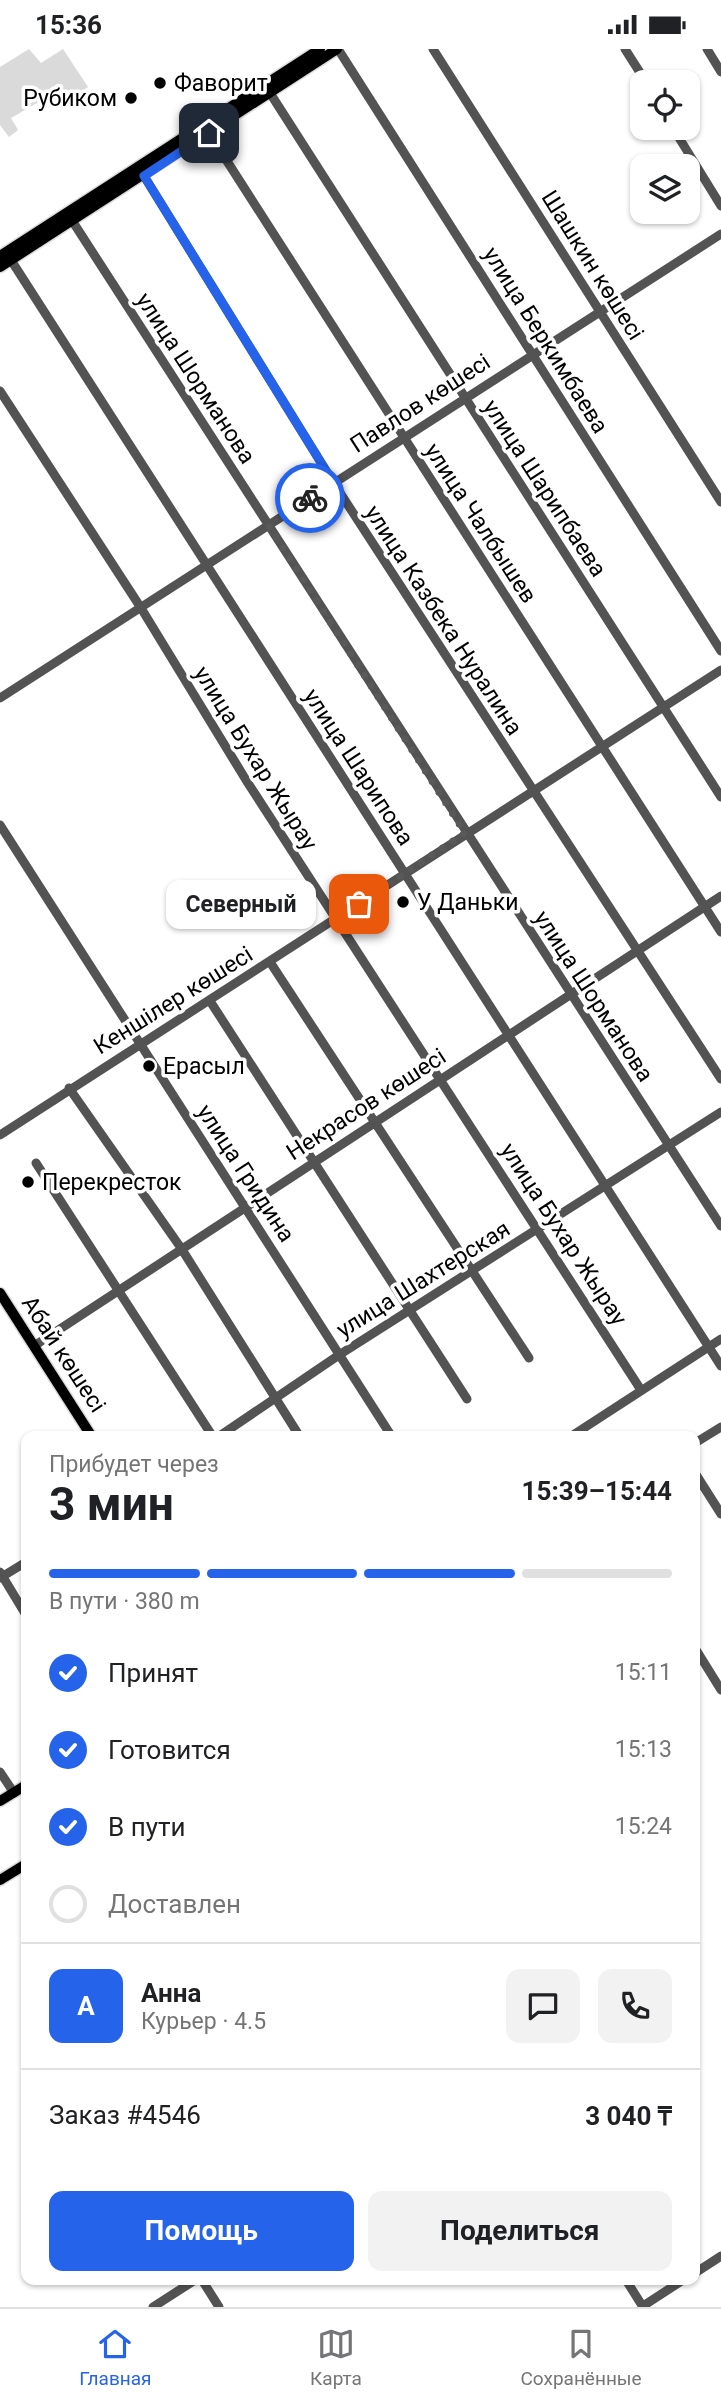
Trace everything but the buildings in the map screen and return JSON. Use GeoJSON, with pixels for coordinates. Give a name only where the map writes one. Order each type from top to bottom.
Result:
{"type":"FeatureCollection","features":[{"type":"Feature","properties":{"kind":"main road"},"geometry":{"type":"LineString","coordinates":[[0,267],[5,256],[310,53],[320,49]]}},
{"type":"Feature","properties":{"kind":"main road"},"geometry":{"type":"LineString","coordinates":[[5,256],[73,222],[338,49]]}},
{"type":"Feature","properties":{"kind":"main road","name":"Абай көшесі"},"geometry":{"type":"LineString","coordinates":[[0,1293],[88,1431]]}},
{"type":"Feature","properties":{"kind":"main road"},"geometry":{"type":"LineString","coordinates":[[0,1801],[21,1788]]}},
{"type":"Feature","properties":{"kind":"main road"},"geometry":{"type":"LineString","coordinates":[[0,1880],[21,1867]]}},
{"type":"Feature","properties":{"kind":"street","name":"улица Беркимбаева"},"geometry":{"type":"LineString","coordinates":[[338,49],[721,651]]}},
{"type":"Feature","properties":{"kind":"street","name":"Шашкин көшесі"},"geometry":{"type":"LineString","coordinates":[[433,49],[721,502]]}},
{"type":"Feature","properties":{"kind":"street"},"geometry":{"type":"LineString","coordinates":[[625,49],[638,70]]}},
{"type":"Feature","properties":{"kind":"street"},"geometry":{"type":"LineString","coordinates":[[707,49],[721,72]]}},
{"type":"Feature","properties":{"kind":"street","name":"улица Шарипбаева"},"geometry":{"type":"LineString","coordinates":[[270,93],[721,797]]}},
{"type":"Feature","properties":{"kind":"street","name":"улица Чалбышев"},"geometry":{"type":"LineString","coordinates":[[209,133],[721,932]]}},
{"type":"Feature","properties":{"kind":"street"},"geometry":{"type":"LineString","coordinates":[[680,140],[721,206]]}},
{"type":"Feature","properties":{"kind":"street","name":"улица Казбека Нуралина"},"geometry":{"type":"LineString","coordinates":[[144,176],[333,482],[531,791],[721,1079]]}},
{"type":"Feature","properties":{"kind":"street","name":"улица Шорманова"},"geometry":{"type":"LineString","coordinates":[[73,222],[721,1226]]}},
{"type":"Feature","properties":{"kind":"street","name":"Павлов көшесі"},"geometry":{"type":"LineString","coordinates":[[0,698],[207,567],[402,436],[721,233]]}},
{"type":"Feature","properties":{"kind":"street","name":"улица Шарипова"},"geometry":{"type":"LineString","coordinates":[[5,256],[721,1366]]}},
{"type":"Feature","properties":{"kind":"street","name":"улица Бухар Жырау"},"geometry":{"type":"LineString","coordinates":[[0,391],[141,607],[240,771],[641,1390]]}},
{"type":"Feature","properties":{"kind":"street","name":"Кеншілер көшесі"},"geometry":{"type":"LineString","coordinates":[[0,1135],[721,670]]}},
{"type":"Feature","properties":{"kind":"street","name":"улица Гридина"},"geometry":{"type":"LineString","coordinates":[[0,825],[388,1431]]}},
{"type":"Feature","properties":{"kind":"street","name":"Некрасов көшесі"},"geometry":{"type":"LineString","coordinates":[[34,1346],[721,896]]}},
{"type":"Feature","properties":{"kind":"street"},"geometry":{"type":"LineString","coordinates":[[270,961],[529,1357]]}},
{"type":"Feature","properties":{"kind":"street"},"geometry":{"type":"LineString","coordinates":[[210,1001],[467,1399]]}},
{"type":"Feature","properties":{"kind":"street"},"geometry":{"type":"LineString","coordinates":[[69,1089],[181,1248],[295,1431]]}},
{"type":"Feature","properties":{"kind":"street","name":"улица Шахтерская"},"geometry":{"type":"LineString","coordinates":[[224,1431],[721,1112]]}},
{"type":"Feature","properties":{"kind":"street"},"geometry":{"type":"LineString","coordinates":[[36,1163],[211,1431]]}},
{"type":"Feature","properties":{"kind":"street"},"geometry":{"type":"LineString","coordinates":[[579,1431],[721,1339]]}},
{"type":"Feature","properties":{"kind":"street"},"geometry":{"type":"LineString","coordinates":[[700,1440],[721,1427]]}},
{"type":"Feature","properties":{"kind":"street"},"geometry":{"type":"LineString","coordinates":[[700,1481],[721,1514]]}},
{"type":"Feature","properties":{"kind":"street"},"geometry":{"type":"LineString","coordinates":[[21,1565],[1,1575],[21,1607]]}},
{"type":"Feature","properties":{"kind":"street"},"geometry":{"type":"LineString","coordinates":[[700,1656],[721,1690]]}},
{"type":"Feature","properties":{"kind":"street"},"geometry":{"type":"LineString","coordinates":[[0,1772],[14,1793]]}},
{"type":"Feature","properties":{"kind":"street"},"geometry":{"type":"LineString","coordinates":[[700,2270],[721,2256]]}},
{"type":"Feature","properties":{"kind":"street"},"geometry":{"type":"LineString","coordinates":[[153,2307],[187,2285]]}},
{"type":"Feature","properties":{"kind":"street"},"geometry":{"type":"LineString","coordinates":[[205,2285],[219,2307]]}},
{"type":"Feature","properties":{"kind":"street"},"geometry":{"type":"LineString","coordinates":[[629,2285],[643,2307],[676,2285]]}},
{"type":"Feature","properties":{"kind":"shaded area"},"geometry":{"type":"Polygon","coordinates":[[[29,49],[41,63],[63,49],[88,87],[61,106],[51,95],[11,118],[18,130],[9,137],[0,125],[0,67],[29,49]]]}},
{"type":"Feature","properties":{"kind":"way so far"},"geometry":{"type":"LineString","coordinates":[[310,498],[269,526],[465,833],[359,904]]}},
{"type":"Feature","properties":{"kind":"place","name":"Фаворит"},"geometry":{"type":"Point","coordinates":[160,83]}},
{"type":"Feature","properties":{"kind":"place","name":"Рубиком"},"geometry":{"type":"Point","coordinates":[131,98]}},
{"type":"Feature","properties":{"kind":"place","name":"У Даньки"},"geometry":{"type":"Point","coordinates":[403,902]}},
{"type":"Feature","properties":{"kind":"place","name":"Северный"},"geometry":{"type":"Point","coordinates":[359,904]}},
{"type":"Feature","properties":{"kind":"place","name":"Ерасыл"},"geometry":{"type":"Point","coordinates":[149,1066]}},
{"type":"Feature","properties":{"kind":"place","name":"Перекресток"},"geometry":{"type":"Point","coordinates":[28,1182]}},
{"type":"Feature","properties":{"kind":"route"},"geometry":{"type":"LineString","coordinates":[[209,133],[144,176],[333,482],[310,498]]}}]}
